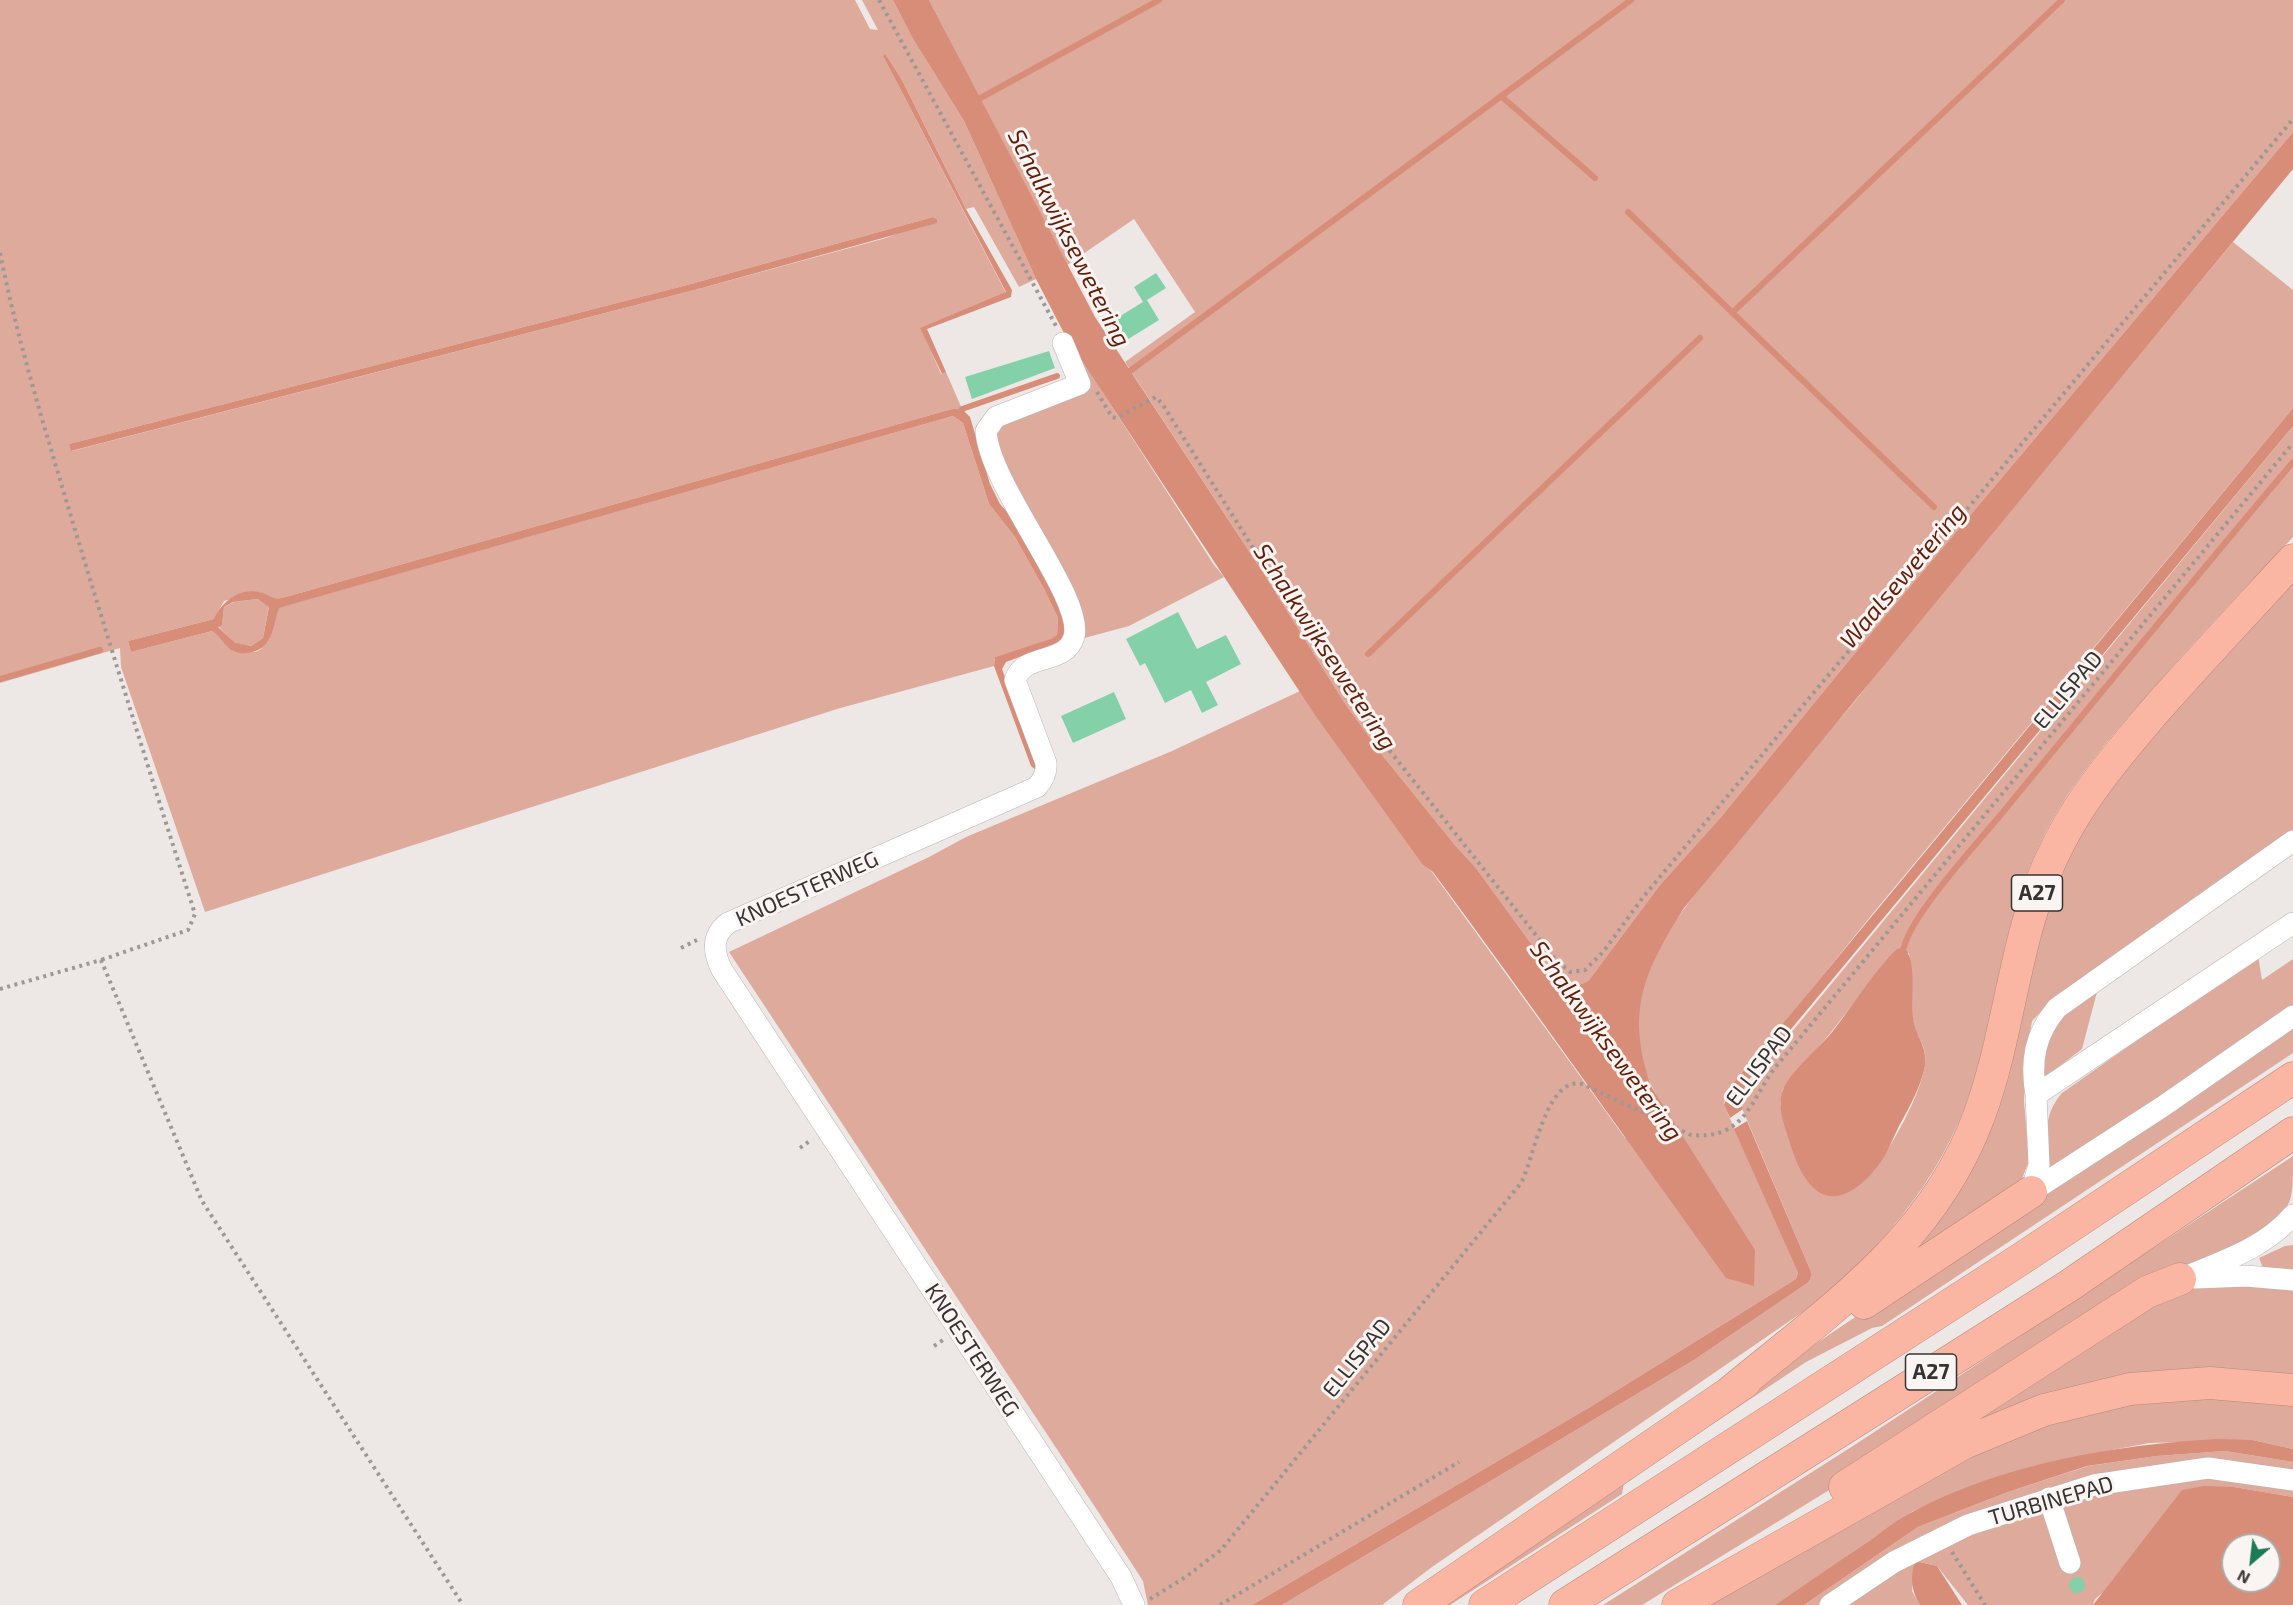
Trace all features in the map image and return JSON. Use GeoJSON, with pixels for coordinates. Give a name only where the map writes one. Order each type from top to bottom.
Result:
{"type":"FeatureCollection","features":[{"type":"Feature","properties":{"kind":"highway","name":"A27"},"geometry":{"type":"LineString","coordinates":[[1729,1393],[1873,1274],[1922,1221],[1955,1169],[1979,1116],[2000,1041],[2031,911],[2059,843],[2085,799],[2122,750],[2199,661],[2293,560]]}},
{"type":"Feature","properties":{"kind":"highway","name":"A27"},"geometry":{"type":"LineString","coordinates":[[1485,1605],[1995,1276],[2293,1078]]}},
{"type":"Feature","properties":{"kind":"highway","name":"A27"},"geometry":{"type":"LineString","coordinates":[[1565,1605],[2067,1287],[2293,1133]]}},
{"type":"Feature","properties":{"kind":"highway","name":"A27"},"geometry":{"type":"LineString","coordinates":[[1419,1605],[1729,1393],[2031,1192]]}},
{"type":"Feature","properties":{"kind":"highway","name":"A27"},"geometry":{"type":"LineString","coordinates":[[1676,1605],[1781,1528],[2146,1292],[2180,1279]]}},
{"type":"Feature","properties":{"kind":"highway","name":"A27"},"geometry":{"type":"LineString","coordinates":[[1676,1605],[1964,1443],[2044,1410],[2130,1389],[2210,1383],[2293,1390]]}},
{"type":"Feature","properties":{"kind":"street"},"geometry":{"type":"LineString","coordinates":[[1063,343],[1080,384]]}},
{"type":"Feature","properties":{"kind":"street","name":"KNOESTERWEG"},"geometry":{"type":"LineString","coordinates":[[1080,384],[996,417],[986,431],[995,468],[1026,522],[1069,606],[1076,626],[1069,648],[1056,656],[1027,664],[1019,671],[1015,681],[1046,763],[1046,773],[1041,783],[1027,792],[728,923],[717,934],[715,948],[722,970],[1139,1604]]}},
{"type":"Feature","properties":{"kind":"street"},"geometry":{"type":"LineString","coordinates":[[2031,1192],[2039,1165],[2036,1095],[2032,1073],[2035,1046],[2044,1023],[2057,1008],[2293,841]]}},
{"type":"Feature","properties":{"kind":"street"},"geometry":{"type":"LineString","coordinates":[[2036,1095],[2293,923]]}},
{"type":"Feature","properties":{"kind":"street","name":"A27"},"geometry":{"type":"LineString","coordinates":[[2031,1192],[2162,1107],[2293,1016]]}},
{"type":"Feature","properties":{"kind":"street","name":"A27"},"geometry":{"type":"LineString","coordinates":[[2180,1279],[2240,1254],[2286,1231],[2293,1215]]}},
{"type":"Feature","properties":{"kind":"street","name":"A27"},"geometry":{"type":"LineString","coordinates":[[2180,1279],[2246,1276],[2293,1280]]}},
{"type":"Feature","properties":{"kind":"street","name":"TURBINEPAD"},"geometry":{"type":"LineString","coordinates":[[1830,1605],[1894,1562],[1968,1525],[2094,1485],[2208,1468],[2293,1480]]}},
{"type":"Feature","properties":{"kind":"street"},"geometry":{"type":"LineString","coordinates":[[2049,1498],[2070,1563]]}},
{"type":"Feature","properties":{"kind":"path"},"geometry":{"type":"LineString","coordinates":[[879,0],[1035,284],[1063,343]]}},
{"type":"Feature","properties":{"kind":"path"},"geometry":{"type":"LineString","coordinates":[[1080,384],[1092,384],[1113,417],[1116,418],[1156,396],[1347,698],[1555,959],[1570,972],[1585,970],[1603,952],[1644,896],[1839,660],[2293,119]]}},
{"type":"Feature","properties":{"kind":"path"},"geometry":{"type":"LineString","coordinates":[[0,253],[10,302],[53,455],[123,688],[195,914],[188,930],[101,960],[0,989]]}},
{"type":"Feature","properties":{"kind":"path","name":"ELLISPAD"},"geometry":{"type":"LineString","coordinates":[[1139,1604],[1187,1576],[1221,1550],[1521,1184],[1556,1094],[1568,1084],[1582,1084],[1686,1133],[1704,1136],[1719,1132],[1747,1114],[1774,1069],[2293,443]]}},
{"type":"Feature","properties":{"kind":"path"},"geometry":{"type":"LineString","coordinates":[[101,960],[202,1201],[463,1605]]}},
{"type":"Feature","properties":{"kind":"path"},"geometry":{"type":"LineString","coordinates":[[1220,1605],[1459,1462]]}},
{"type":"Feature","properties":{"kind":"path"},"geometry":{"type":"LineString","coordinates":[[1943,1537],[1985,1605]]}},
{"type":"Feature","properties":{"kind":"shaded area"},"geometry":{"type":"Polygon","coordinates":[[[0,0],[855,0],[870,29],[878,30],[862,0],[893,0],[913,39],[964,121],[1036,279],[1019,287],[974,207],[966,209],[903,82],[883,56],[1006,293],[921,328],[941,374],[946,372],[962,409],[952,409],[282,598],[272,599],[259,592],[224,601],[214,619],[128,641],[131,652],[212,631],[240,648],[257,651],[268,639],[278,608],[953,416],[963,423],[989,504],[1015,537],[1058,618],[1057,635],[1051,640],[995,657],[994,666],[837,709],[205,912],[121,667],[120,648],[0,683],[0,0]],[[933,217],[687,285],[69,444],[72,451],[702,288],[886,238],[937,219],[933,217]]]}},
{"type":"Feature","properties":{"kind":"shaded area"},"geometry":{"type":"Polygon","coordinates":[[[929,0],[2293,0],[2293,132],[1882,620],[1721,817],[1660,885],[1589,980],[1577,985],[1564,985],[1551,971],[1476,868],[1383,756],[1344,702],[1264,574],[1125,362],[1195,312],[1134,219],[1067,265],[929,0]]]}},
{"type":"Feature","properties":{"kind":"shaded area"},"geometry":{"type":"Polygon","coordinates":[[[2233,242],[2293,290],[2293,408],[1879,906],[1725,1096],[1724,1105],[1798,1273],[1796,1279],[1590,1407],[1252,1605],[1148,1605],[1143,1581],[729,952],[929,857],[966,837],[1172,751],[1300,691],[1423,864],[1432,872],[1625,1138],[1688,1147],[1647,1076],[1639,1039],[1639,1008],[1643,987],[1657,953],[1673,925],[1777,792],[1851,706],[2233,242]]]}},
{"type":"Feature","properties":{"kind":"shaded area"},"geometry":{"type":"Polygon","coordinates":[[[1075,349],[1214,565],[1224,577],[1129,626],[1077,640],[1035,527],[991,433],[1002,421],[1036,411],[1091,388],[1078,365],[1075,349]]]}},
{"type":"Feature","properties":{"kind":"shaded area"},"geometry":{"type":"Polygon","coordinates":[[[2293,426],[2293,537],[2121,725],[2091,762],[2051,822],[2020,894],[2005,946],[1982,1051],[1958,1124],[1923,1187],[1901,1217],[1851,1272],[1823,1298],[1432,1567],[1382,1605],[1282,1605],[1694,1360],[1809,1282],[1812,1274],[1739,1101],[1742,1092],[2293,426]],[[1909,953],[1888,958],[1832,1031],[1783,1089],[1780,1104],[1802,1170],[1873,1172],[1904,1120],[1922,1078],[1926,1059],[1912,1013],[1909,953]]]}},
{"type":"Feature","properties":{"kind":"shaded area"},"geometry":{"type":"Polygon","coordinates":[[[2293,569],[2293,833],[2051,1001],[2032,1021],[2027,1050],[2024,1101],[2029,1161],[2018,1189],[1885,1281],[1918,1236],[2069,834],[2293,569]]]}},
{"type":"Feature","properties":{"kind":"shaded area"},"geometry":{"type":"Polygon","coordinates":[[[258,599],[269,606],[263,638],[251,646],[235,644],[218,626],[222,624],[224,607],[234,602],[258,599]]]}},
{"type":"Feature","properties":{"kind":"shaded area"},"geometry":{"type":"Polygon","coordinates":[[[2258,955],[2262,980],[2293,959],[2293,1008],[2050,1170],[2046,1139],[2048,1120],[2062,1093],[2258,955]]]}},
{"type":"Feature","properties":{"kind":"shaded area"},"geometry":{"type":"Polygon","coordinates":[[[2097,992],[2082,1049],[2044,1078],[2045,1044],[2048,1033],[2061,1018],[2097,992]]]}},
{"type":"Feature","properties":{"kind":"shaded area"},"geometry":{"type":"Polygon","coordinates":[[[2293,1022],[2293,1053],[1882,1326],[1872,1328],[1806,1362],[1624,1483],[1622,1494],[1450,1605],[1428,1605],[2293,1022]]]}},
{"type":"Feature","properties":{"kind":"shaded area"},"geometry":{"type":"Polygon","coordinates":[[[2293,1156],[2291,1197],[2288,1205],[2283,1212],[2251,1238],[1870,1465],[1642,1605],[1603,1605],[1856,1444],[2293,1156]]]}},
{"type":"Feature","properties":{"kind":"shaded area"},"geometry":{"type":"Polygon","coordinates":[[[2293,1245],[2293,1275],[2264,1270],[2259,1258],[2285,1246],[2293,1245]]]}},
{"type":"Feature","properties":{"kind":"shaded area"},"geometry":{"type":"Polygon","coordinates":[[[2224,1283],[2293,1289],[2293,1383],[2147,1381],[1871,1490],[2174,1289],[2224,1283]]]}},
{"type":"Feature","properties":{"kind":"shaded area"},"geometry":{"type":"Polygon","coordinates":[[[2220,1397],[2293,1406],[2293,1449],[2252,1440],[2149,1443],[2075,1457],[2005,1475],[1913,1511],[1775,1605],[1708,1605],[1985,1449],[2053,1422],[2146,1401],[2220,1397]]]}},
{"type":"Feature","properties":{"kind":"shaded area"},"geometry":{"type":"Polygon","coordinates":[[[2225,1451],[2293,1462],[2293,1497],[2234,1487],[2095,1599],[2093,1605],[1968,1605],[1937,1566],[1915,1561],[1912,1591],[1920,1605],[1804,1605],[1918,1527],[2008,1492],[2088,1466],[2157,1456],[2225,1451]]]}},
{"type":"Feature","properties":{"kind":"water","name":"Schalkwijksewetering"},"geometry":{"type":"Polygon","coordinates":[[[893,0],[929,0],[1095,317],[1264,574],[1344,702],[1383,756],[1476,868],[1551,971],[1564,985],[1577,985],[1589,980],[1660,885],[1721,817],[1882,620],[2293,132],[2293,169],[1684,908],[1658,953],[1642,994],[1639,1015],[1644,1061],[1652,1088],[1755,1250],[1754,1286],[1726,1278],[1470,922],[1433,872],[1423,865],[1315,715],[1065,335],[1036,279],[964,121],[913,39],[893,0]]]}},
{"type":"Feature","properties":{"kind":"water"},"geometry":{"type":"Polygon","coordinates":[[[885,54],[903,82],[966,209],[1012,290],[1011,297],[927,329],[946,372],[942,374],[920,328],[1006,292],[883,56],[885,54]]]}},
{"type":"Feature","properties":{"kind":"water"},"geometry":{"type":"Polygon","coordinates":[[[933,217],[937,219],[937,223],[702,288],[71,451],[69,444],[687,285],[933,217]]]}},
{"type":"Feature","properties":{"kind":"water"},"geometry":{"type":"Polygon","coordinates":[[[2293,408],[2293,426],[1747,1082],[1739,1101],[1743,1109],[1730,1118],[1724,1105],[1732,1085],[2293,408]]]}},
{"type":"Feature","properties":{"kind":"water"},"geometry":{"type":"Polygon","coordinates":[[[952,409],[962,409],[970,417],[990,484],[1000,504],[1020,527],[1066,617],[1065,640],[1006,662],[1002,669],[1038,767],[1037,771],[1031,766],[994,666],[995,657],[1051,639],[1057,635],[1058,618],[1015,537],[989,504],[963,423],[953,416],[279,608],[270,637],[262,648],[255,651],[242,653],[233,651],[212,631],[131,652],[128,641],[214,619],[226,602],[244,592],[251,591],[282,598],[952,409]],[[258,599],[233,602],[224,607],[222,625],[218,627],[235,643],[251,646],[263,638],[269,607],[258,599]]]}},
{"type":"Feature","properties":{"kind":"water"},"geometry":{"type":"Polygon","coordinates":[[[1904,947],[1911,962],[1913,1018],[1925,1053],[1925,1066],[1921,1081],[1882,1161],[1873,1172],[1858,1186],[1844,1194],[1832,1196],[1821,1193],[1811,1186],[1796,1160],[1782,1116],[1780,1103],[1783,1090],[1798,1068],[1833,1031],[1888,958],[1897,949],[1904,947]]]}},
{"type":"Feature","properties":{"kind":"water"},"geometry":{"type":"Polygon","coordinates":[[[1747,1121],[1812,1274],[1809,1282],[1694,1360],[1282,1605],[1252,1605],[1590,1407],[1796,1279],[1798,1273],[1734,1129],[1747,1121]]]}},
{"type":"Feature","properties":{"kind":"water"},"geometry":{"type":"Polygon","coordinates":[[[2217,1439],[2252,1440],[2293,1449],[2293,1462],[2225,1451],[2157,1456],[2087,1466],[2008,1492],[1918,1527],[1804,1605],[1775,1605],[1896,1521],[1949,1494],[1986,1480],[2061,1459],[2100,1452],[2217,1439]]]}},
{"type":"Feature","properties":{"kind":"water"},"geometry":{"type":"Polygon","coordinates":[[[2204,1486],[2234,1487],[2293,1497],[2293,1605],[2093,1605],[2182,1490],[2204,1486]]]}},
{"type":"Feature","properties":{"kind":"water"},"geometry":{"type":"Polygon","coordinates":[[[1915,1561],[1937,1566],[1962,1605],[1920,1605],[1912,1584],[1915,1561]]]}},
{"type":"Feature","properties":{"kind":"building"},"geometry":{"type":"Polygon","coordinates":[[[1156,273],[1166,288],[1147,300],[1159,320],[1125,341],[1112,321],[1143,302],[1134,287],[1156,273]]]}},
{"type":"Feature","properties":{"kind":"building"},"geometry":{"type":"Polygon","coordinates":[[[1049,351],[1055,368],[972,399],[965,377],[1049,351]]]}},
{"type":"Feature","properties":{"kind":"building"},"geometry":{"type":"Polygon","coordinates":[[[1178,612],[1197,649],[1226,635],[1241,664],[1206,682],[1218,705],[1202,713],[1191,690],[1165,703],[1145,663],[1140,666],[1126,639],[1178,612]]]}},
{"type":"Feature","properties":{"kind":"building"},"geometry":{"type":"Polygon","coordinates":[[[1114,692],[1126,719],[1073,743],[1061,716],[1114,692]]]}},
{"type":"Feature","properties":{"kind":"building"},"geometry":{"type":"Polygon","coordinates":[[[2077,1577],[2083,1579],[2085,1585],[2083,1591],[2077,1593],[2071,1591],[2069,1585],[2071,1579],[2077,1577]]]}},
{"type":"Feature","properties":{"kind":"waterway"},"geometry":{"type":"LineString","coordinates":[[975,101],[1159,0]]}},
{"type":"Feature","properties":{"kind":"waterway"},"geometry":{"type":"LineString","coordinates":[[1126,374],[1631,0]]}},
{"type":"Feature","properties":{"kind":"waterway"},"geometry":{"type":"LineString","coordinates":[[1732,313],[2062,0]]}},
{"type":"Feature","properties":{"kind":"waterway"},"geometry":{"type":"LineString","coordinates":[[1501,96],[1595,178]]}},
{"type":"Feature","properties":{"kind":"waterway","name":"Waalsewetering"},"geometry":{"type":"LineString","coordinates":[[1628,212],[1934,507]]}},
{"type":"Feature","properties":{"kind":"waterway"},"geometry":{"type":"LineString","coordinates":[[1368,654],[1700,338]]}},
{"type":"Feature","properties":{"kind":"waterway"},"geometry":{"type":"LineString","coordinates":[[962,409],[1057,376]]}},
{"type":"Feature","properties":{"kind":"waterway"},"geometry":{"type":"LineString","coordinates":[[1904,947],[1920,915],[1948,878],[2293,462]]}},
{"type":"Feature","properties":{"kind":"waterway"},"geometry":{"type":"LineString","coordinates":[[0,679],[100,650]]}}]}
